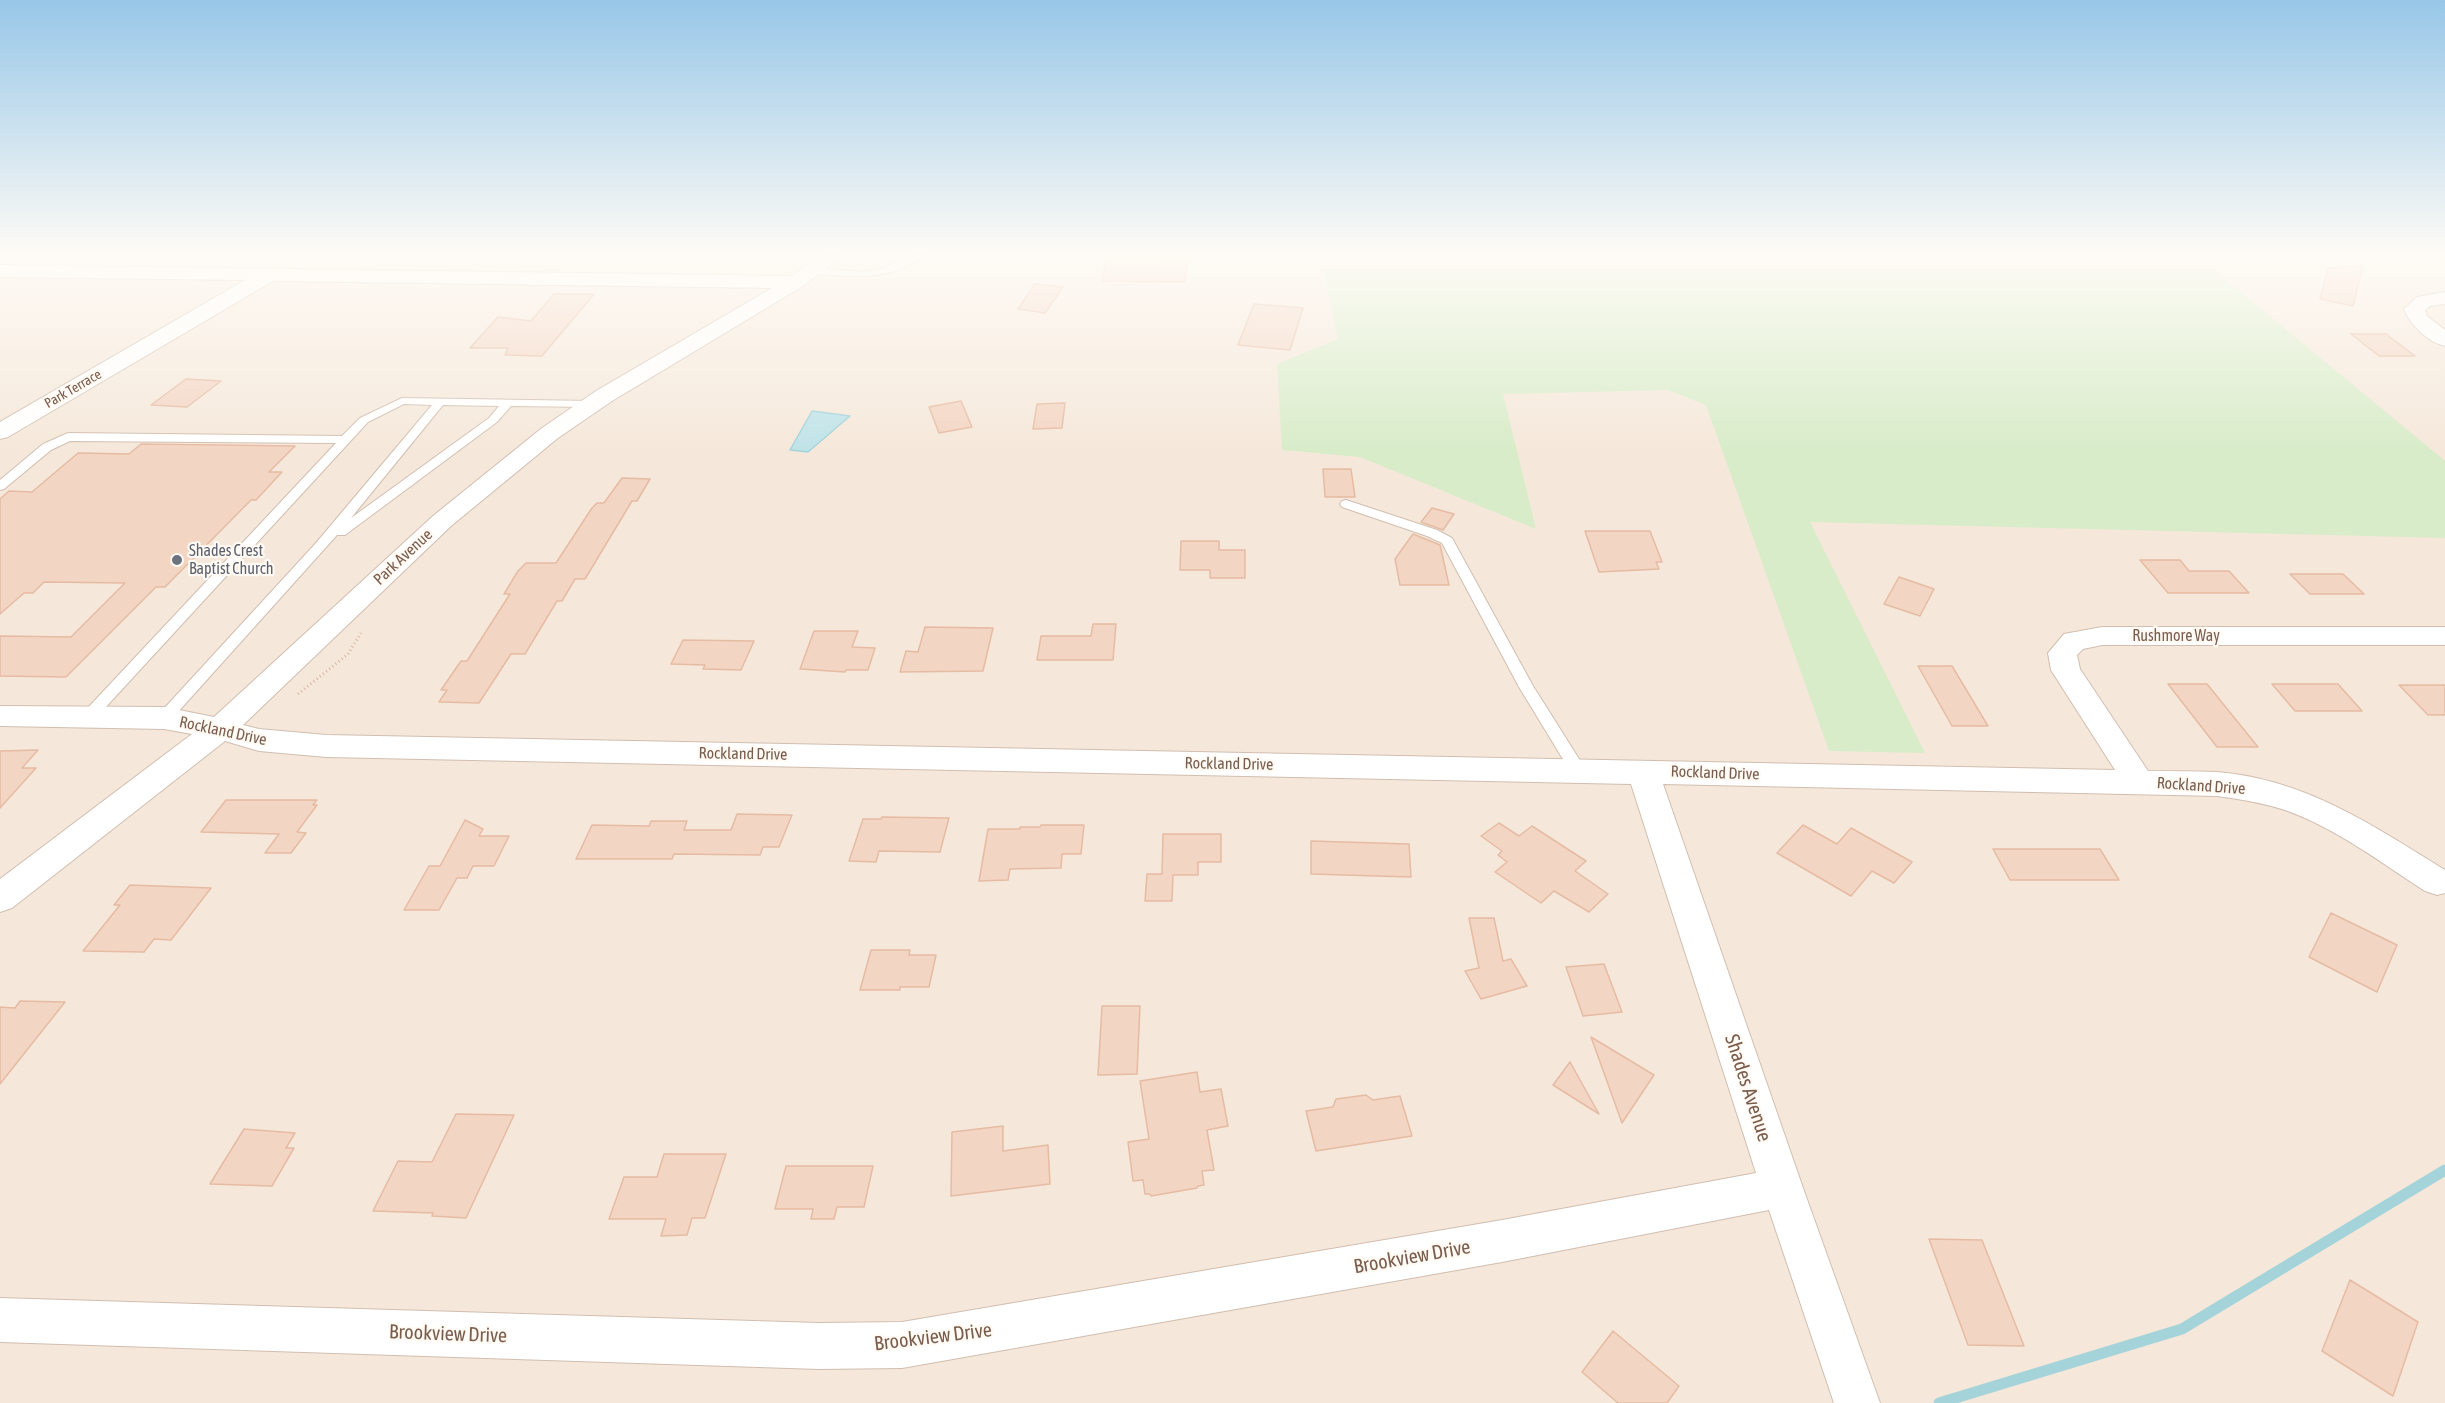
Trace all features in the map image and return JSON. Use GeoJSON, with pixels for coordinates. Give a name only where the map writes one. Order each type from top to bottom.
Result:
{"type":"FeatureCollection","features":[{"type":"Feature","properties":{"kind":"street","name":"Park Terrace"},"geometry":{"type":"LineString","coordinates":[[0,432],[190,320]]}},
{"type":"Feature","properties":{"kind":"street","name":"Park Avenue"},"geometry":{"type":"LineString","coordinates":[[0,898],[220,729],[442,521],[550,434],[592,404],[730,320]]}},
{"type":"Feature","properties":{"kind":"street"},"geometry":{"type":"LineString","coordinates":[[2420,320],[2445,339]]}},
{"type":"Feature","properties":{"kind":"street","name":"Rushmore Way"},"geometry":{"type":"LineString","coordinates":[[2138,781],[2066,670],[2062,653],[2074,641],[2102,636],[2445,636]]}},
{"type":"Feature","properties":{"kind":"street","name":"Rockland Drive"},"geometry":{"type":"LineString","coordinates":[[0,716],[164,718],[220,729],[259,740],[326,746],[2217,784],[2259,790],[2299,803],[2339,820],[2437,882]]}},
{"type":"Feature","properties":{"kind":"street","name":"Shades Avenue"},"geometry":{"type":"LineString","coordinates":[[1643,771],[1782,1188],[1857,1403]]}},
{"type":"Feature","properties":{"kind":"street","name":"Brookview Drive"},"geometry":{"type":"LineString","coordinates":[[0,1320],[807,1346],[902,1345],[1502,1241],[1782,1188]]}},
{"type":"Feature","properties":{"kind":"lane"},"geometry":{"type":"LineString","coordinates":[[88,717],[364,420],[402,401],[592,404]]}},
{"type":"Feature","properties":{"kind":"lane"},"geometry":{"type":"LineString","coordinates":[[164,718],[321,546],[440,402]]}},
{"type":"Feature","properties":{"kind":"lane"},"geometry":{"type":"LineString","coordinates":[[321,546],[493,420],[508,403]]}},
{"type":"Feature","properties":{"kind":"lane"},"geometry":{"type":"LineString","coordinates":[[0,486],[47,447],[68,437],[346,440]]}},
{"type":"Feature","properties":{"kind":"lane"},"geometry":{"type":"LineString","coordinates":[[1346,504],[1431,533],[1447,541],[1526,687],[1578,770]]}},
{"type":"Feature","properties":{"kind":"path"},"geometry":{"type":"LineString","coordinates":[[292,699],[348,654],[364,629]]}},
{"type":"Feature","properties":{"kind":"shaded area"},"geometry":{"type":"Polygon","coordinates":[[[0,320],[2445,320],[2445,1403],[0,1403],[0,320]]]}},
{"type":"Feature","properties":{"kind":"green space"},"geometry":{"type":"Polygon","coordinates":[[[1334,320],[2275,320],[2445,461],[2445,538],[1810,522],[1925,753],[1829,751],[1706,405],[1668,390],[1503,394],[1536,529],[1360,457],[1282,450],[1277,364],[1338,339],[1334,320]]]}},
{"type":"Feature","properties":{"kind":"water"},"geometry":{"type":"Polygon","coordinates":[[[812,411],[850,416],[808,452],[790,450],[812,411]]]}},
{"type":"Feature","properties":{"kind":"building"},"geometry":{"type":"Polygon","coordinates":[[[495,320],[572,320],[542,356],[505,355],[508,348],[470,348],[495,320]]]}},
{"type":"Feature","properties":{"kind":"building"},"geometry":{"type":"Polygon","coordinates":[[[1248,320],[1299,320],[1290,350],[1238,345],[1248,320]]]}},
{"type":"Feature","properties":{"kind":"building"},"geometry":{"type":"Polygon","coordinates":[[[2351,334],[2386,334],[2415,356],[2379,356],[2351,334]]]}},
{"type":"Feature","properties":{"kind":"building"},"geometry":{"type":"Polygon","coordinates":[[[186,379],[221,381],[187,407],[151,405],[186,379]]]}},
{"type":"Feature","properties":{"kind":"building"},"geometry":{"type":"Polygon","coordinates":[[[961,401],[972,427],[939,433],[929,407],[961,401]]]}},
{"type":"Feature","properties":{"kind":"building"},"geometry":{"type":"Polygon","coordinates":[[[1065,403],[1062,428],[1033,429],[1037,404],[1065,403]]]}},
{"type":"Feature","properties":{"kind":"building"},"geometry":{"type":"Polygon","coordinates":[[[141,444],[295,446],[269,472],[282,472],[256,500],[251,500],[165,587],[156,587],[66,677],[0,676],[0,636],[71,637],[125,583],[44,582],[33,593],[24,593],[0,614],[0,499],[9,491],[32,492],[78,453],[129,454],[141,444]]]}},
{"type":"Feature","properties":{"kind":"building"},"geometry":{"type":"Polygon","coordinates":[[[1323,469],[1351,469],[1355,497],[1325,497],[1323,469]]]}},
{"type":"Feature","properties":{"kind":"building"},"geometry":{"type":"Polygon","coordinates":[[[622,478],[650,479],[637,501],[632,501],[585,579],[575,579],[562,601],[557,601],[525,654],[511,654],[479,703],[439,702],[447,690],[441,690],[461,661],[467,661],[510,594],[504,594],[518,571],[526,563],[556,563],[592,508],[597,503],[604,503],[622,478]]]}},
{"type":"Feature","properties":{"kind":"building"},"geometry":{"type":"Polygon","coordinates":[[[1432,508],[1454,514],[1443,530],[1421,522],[1432,508]]]}},
{"type":"Feature","properties":{"kind":"building"},"geometry":{"type":"Polygon","coordinates":[[[1585,531],[1650,531],[1662,562],[1656,562],[1659,569],[1599,572],[1585,531]]]}},
{"type":"Feature","properties":{"kind":"building"},"geometry":{"type":"Polygon","coordinates":[[[1413,534],[1440,545],[1449,585],[1400,585],[1395,559],[1413,534]]]}},
{"type":"Feature","properties":{"kind":"building"},"geometry":{"type":"Polygon","coordinates":[[[1181,541],[1219,541],[1219,550],[1245,550],[1245,578],[1210,578],[1210,570],[1180,570],[1181,541]]]}},
{"type":"Feature","properties":{"kind":"building"},"geometry":{"type":"Polygon","coordinates":[[[2140,560],[2180,560],[2189,571],[2229,571],[2249,593],[2168,593],[2140,560]]]}},
{"type":"Feature","properties":{"kind":"building"},"geometry":{"type":"Polygon","coordinates":[[[2290,574],[2343,574],[2364,594],[2310,594],[2290,574]]]}},
{"type":"Feature","properties":{"kind":"building"},"geometry":{"type":"Polygon","coordinates":[[[1899,577],[1934,589],[1920,616],[1884,604],[1899,577]]]}},
{"type":"Feature","properties":{"kind":"building"},"geometry":{"type":"Polygon","coordinates":[[[1093,624],[1116,624],[1113,660],[1037,660],[1041,636],[1091,636],[1093,624]]]}},
{"type":"Feature","properties":{"kind":"building"},"geometry":{"type":"Polygon","coordinates":[[[925,627],[993,628],[983,671],[900,672],[906,651],[918,652],[925,627]]]}},
{"type":"Feature","properties":{"kind":"building"},"geometry":{"type":"Polygon","coordinates":[[[814,631],[858,631],[852,647],[875,648],[868,670],[846,670],[845,672],[800,669],[814,631]]]}},
{"type":"Feature","properties":{"kind":"building"},"geometry":{"type":"Polygon","coordinates":[[[683,640],[754,641],[741,670],[703,669],[705,665],[671,664],[683,640]]]}},
{"type":"Feature","properties":{"kind":"building"},"geometry":{"type":"Polygon","coordinates":[[[1918,666],[1952,666],[1988,726],[1952,726],[1918,666]]]}},
{"type":"Feature","properties":{"kind":"building"},"geometry":{"type":"Polygon","coordinates":[[[2168,684],[2207,684],[2258,747],[2217,747],[2168,684]]]}},
{"type":"Feature","properties":{"kind":"building"},"geometry":{"type":"Polygon","coordinates":[[[2272,684],[2338,684],[2362,711],[2295,711],[2272,684]]]}},
{"type":"Feature","properties":{"kind":"building"},"geometry":{"type":"Polygon","coordinates":[[[2399,685],[2445,685],[2445,715],[2428,715],[2399,685]]]}},
{"type":"Feature","properties":{"kind":"building"},"geometry":{"type":"Polygon","coordinates":[[[38,750],[22,768],[36,768],[0,808],[0,751],[38,750]]]}},
{"type":"Feature","properties":{"kind":"building"},"geometry":{"type":"Polygon","coordinates":[[[226,800],[317,800],[313,805],[317,805],[297,832],[306,833],[291,853],[265,853],[279,834],[201,832],[226,800]]]}},
{"type":"Feature","properties":{"kind":"building"},"geometry":{"type":"Polygon","coordinates":[[[737,814],[792,815],[779,847],[763,847],[760,855],[674,854],[672,859],[576,859],[592,825],[649,826],[651,821],[687,821],[684,830],[731,830],[737,814]]]}},
{"type":"Feature","properties":{"kind":"building"},"geometry":{"type":"Polygon","coordinates":[[[882,817],[949,818],[940,852],[879,851],[876,862],[849,861],[863,819],[881,819],[882,817]]]}},
{"type":"Feature","properties":{"kind":"building"},"geometry":{"type":"Polygon","coordinates":[[[465,820],[483,829],[479,836],[509,836],[494,866],[473,866],[467,878],[457,878],[439,910],[404,910],[429,866],[440,866],[465,820]]]}},
{"type":"Feature","properties":{"kind":"building"},"geometry":{"type":"Polygon","coordinates":[[[1499,823],[1519,836],[1532,826],[1586,861],[1575,871],[1608,894],[1589,912],[1554,891],[1541,903],[1495,872],[1507,862],[1498,855],[1502,851],[1481,836],[1499,823]]]}},
{"type":"Feature","properties":{"kind":"building"},"geometry":{"type":"Polygon","coordinates":[[[1041,825],[1084,825],[1081,854],[1062,854],[1061,868],[1010,869],[1008,880],[979,881],[988,829],[1020,829],[1020,827],[1040,827],[1041,825]]]}},
{"type":"Feature","properties":{"kind":"building"},"geometry":{"type":"Polygon","coordinates":[[[1803,825],[1837,844],[1851,828],[1912,862],[1894,883],[1872,871],[1851,896],[1777,853],[1803,825]]]}},
{"type":"Feature","properties":{"kind":"building"},"geometry":{"type":"Polygon","coordinates":[[[1163,834],[1221,834],[1221,862],[1198,862],[1198,875],[1173,875],[1172,901],[1145,901],[1147,874],[1162,874],[1163,834]]]}},
{"type":"Feature","properties":{"kind":"building"},"geometry":{"type":"Polygon","coordinates":[[[1311,841],[1409,844],[1411,877],[1311,874],[1311,841]]]}},
{"type":"Feature","properties":{"kind":"building"},"geometry":{"type":"Polygon","coordinates":[[[1993,849],[2100,849],[2119,880],[2010,880],[1993,849]]]}},
{"type":"Feature","properties":{"kind":"building"},"geometry":{"type":"Polygon","coordinates":[[[130,885],[211,888],[171,940],[154,939],[144,952],[83,951],[120,905],[114,905],[130,885]]]}},
{"type":"Feature","properties":{"kind":"building"},"geometry":{"type":"Polygon","coordinates":[[[2331,913],[2397,945],[2377,992],[2309,957],[2331,913]]]}},
{"type":"Feature","properties":{"kind":"building"},"geometry":{"type":"Polygon","coordinates":[[[1469,918],[1494,918],[1503,961],[1511,959],[1527,986],[1481,999],[1465,971],[1479,968],[1469,918]]]}},
{"type":"Feature","properties":{"kind":"building"},"geometry":{"type":"Polygon","coordinates":[[[871,950],[910,950],[909,955],[936,955],[929,987],[860,990],[871,950]]]}},
{"type":"Feature","properties":{"kind":"building"},"geometry":{"type":"Polygon","coordinates":[[[1604,964],[1622,1012],[1583,1016],[1566,967],[1604,964]]]}},
{"type":"Feature","properties":{"kind":"building"},"geometry":{"type":"Polygon","coordinates":[[[20,1001],[65,1002],[0,1084],[0,1007],[15,1008],[20,1001]]]}},
{"type":"Feature","properties":{"kind":"building"},"geometry":{"type":"Polygon","coordinates":[[[1102,1006],[1140,1006],[1137,1074],[1098,1075],[1102,1006]]]}},
{"type":"Feature","properties":{"kind":"building"},"geometry":{"type":"Polygon","coordinates":[[[1591,1037],[1654,1075],[1622,1123],[1591,1037]]]}},
{"type":"Feature","properties":{"kind":"building"},"geometry":{"type":"Polygon","coordinates":[[[1570,1062],[1599,1114],[1553,1085],[1570,1062]]]}},
{"type":"Feature","properties":{"kind":"building"},"geometry":{"type":"Polygon","coordinates":[[[1197,1072],[1200,1092],[1221,1089],[1228,1126],[1207,1130],[1214,1170],[1202,1171],[1204,1185],[1197,1188],[1151,1196],[1145,1194],[1143,1180],[1133,1181],[1128,1142],[1149,1139],[1140,1081],[1197,1072]]]}},
{"type":"Feature","properties":{"kind":"building"},"geometry":{"type":"Polygon","coordinates":[[[1366,1095],[1373,1100],[1400,1096],[1412,1136],[1316,1151],[1306,1111],[1333,1107],[1336,1099],[1366,1095]]]}},
{"type":"Feature","properties":{"kind":"building"},"geometry":{"type":"Polygon","coordinates":[[[456,1114],[514,1115],[466,1218],[432,1216],[433,1213],[373,1211],[398,1161],[432,1162],[456,1114]]]}},
{"type":"Feature","properties":{"kind":"building"},"geometry":{"type":"Polygon","coordinates":[[[1003,1126],[1003,1151],[1048,1145],[1050,1184],[951,1196],[952,1132],[1003,1126]]]}},
{"type":"Feature","properties":{"kind":"building"},"geometry":{"type":"Polygon","coordinates":[[[244,1129],[295,1133],[286,1148],[294,1148],[272,1186],[210,1184],[244,1129]]]}},
{"type":"Feature","properties":{"kind":"building"},"geometry":{"type":"Polygon","coordinates":[[[664,1154],[726,1154],[705,1218],[692,1218],[687,1235],[661,1236],[666,1219],[609,1219],[624,1177],[657,1177],[664,1154]]]}},
{"type":"Feature","properties":{"kind":"building"},"geometry":{"type":"Polygon","coordinates":[[[786,1166],[873,1166],[864,1207],[837,1207],[834,1219],[811,1219],[813,1209],[775,1209],[786,1166]]]}},
{"type":"Feature","properties":{"kind":"building"},"geometry":{"type":"Polygon","coordinates":[[[1929,1239],[1982,1240],[2024,1346],[1968,1345],[1929,1239]]]}},
{"type":"Feature","properties":{"kind":"building"},"geometry":{"type":"Polygon","coordinates":[[[2350,1280],[2418,1322],[2393,1396],[2322,1351],[2350,1280]]]}},
{"type":"Feature","properties":{"kind":"building"},"geometry":{"type":"Polygon","coordinates":[[[1613,1331],[1679,1386],[1667,1403],[1618,1403],[1582,1372],[1613,1331]]]}},
{"type":"Feature","properties":{"kind":"waterway"},"geometry":{"type":"LineString","coordinates":[[1939,1403],[2182,1329],[2445,1170]]}},
{"type":"Feature","properties":{"kind":"place","name":"Shades Crest Baptist Church"},"geometry":{"type":"Point","coordinates":[177,560]}}]}
